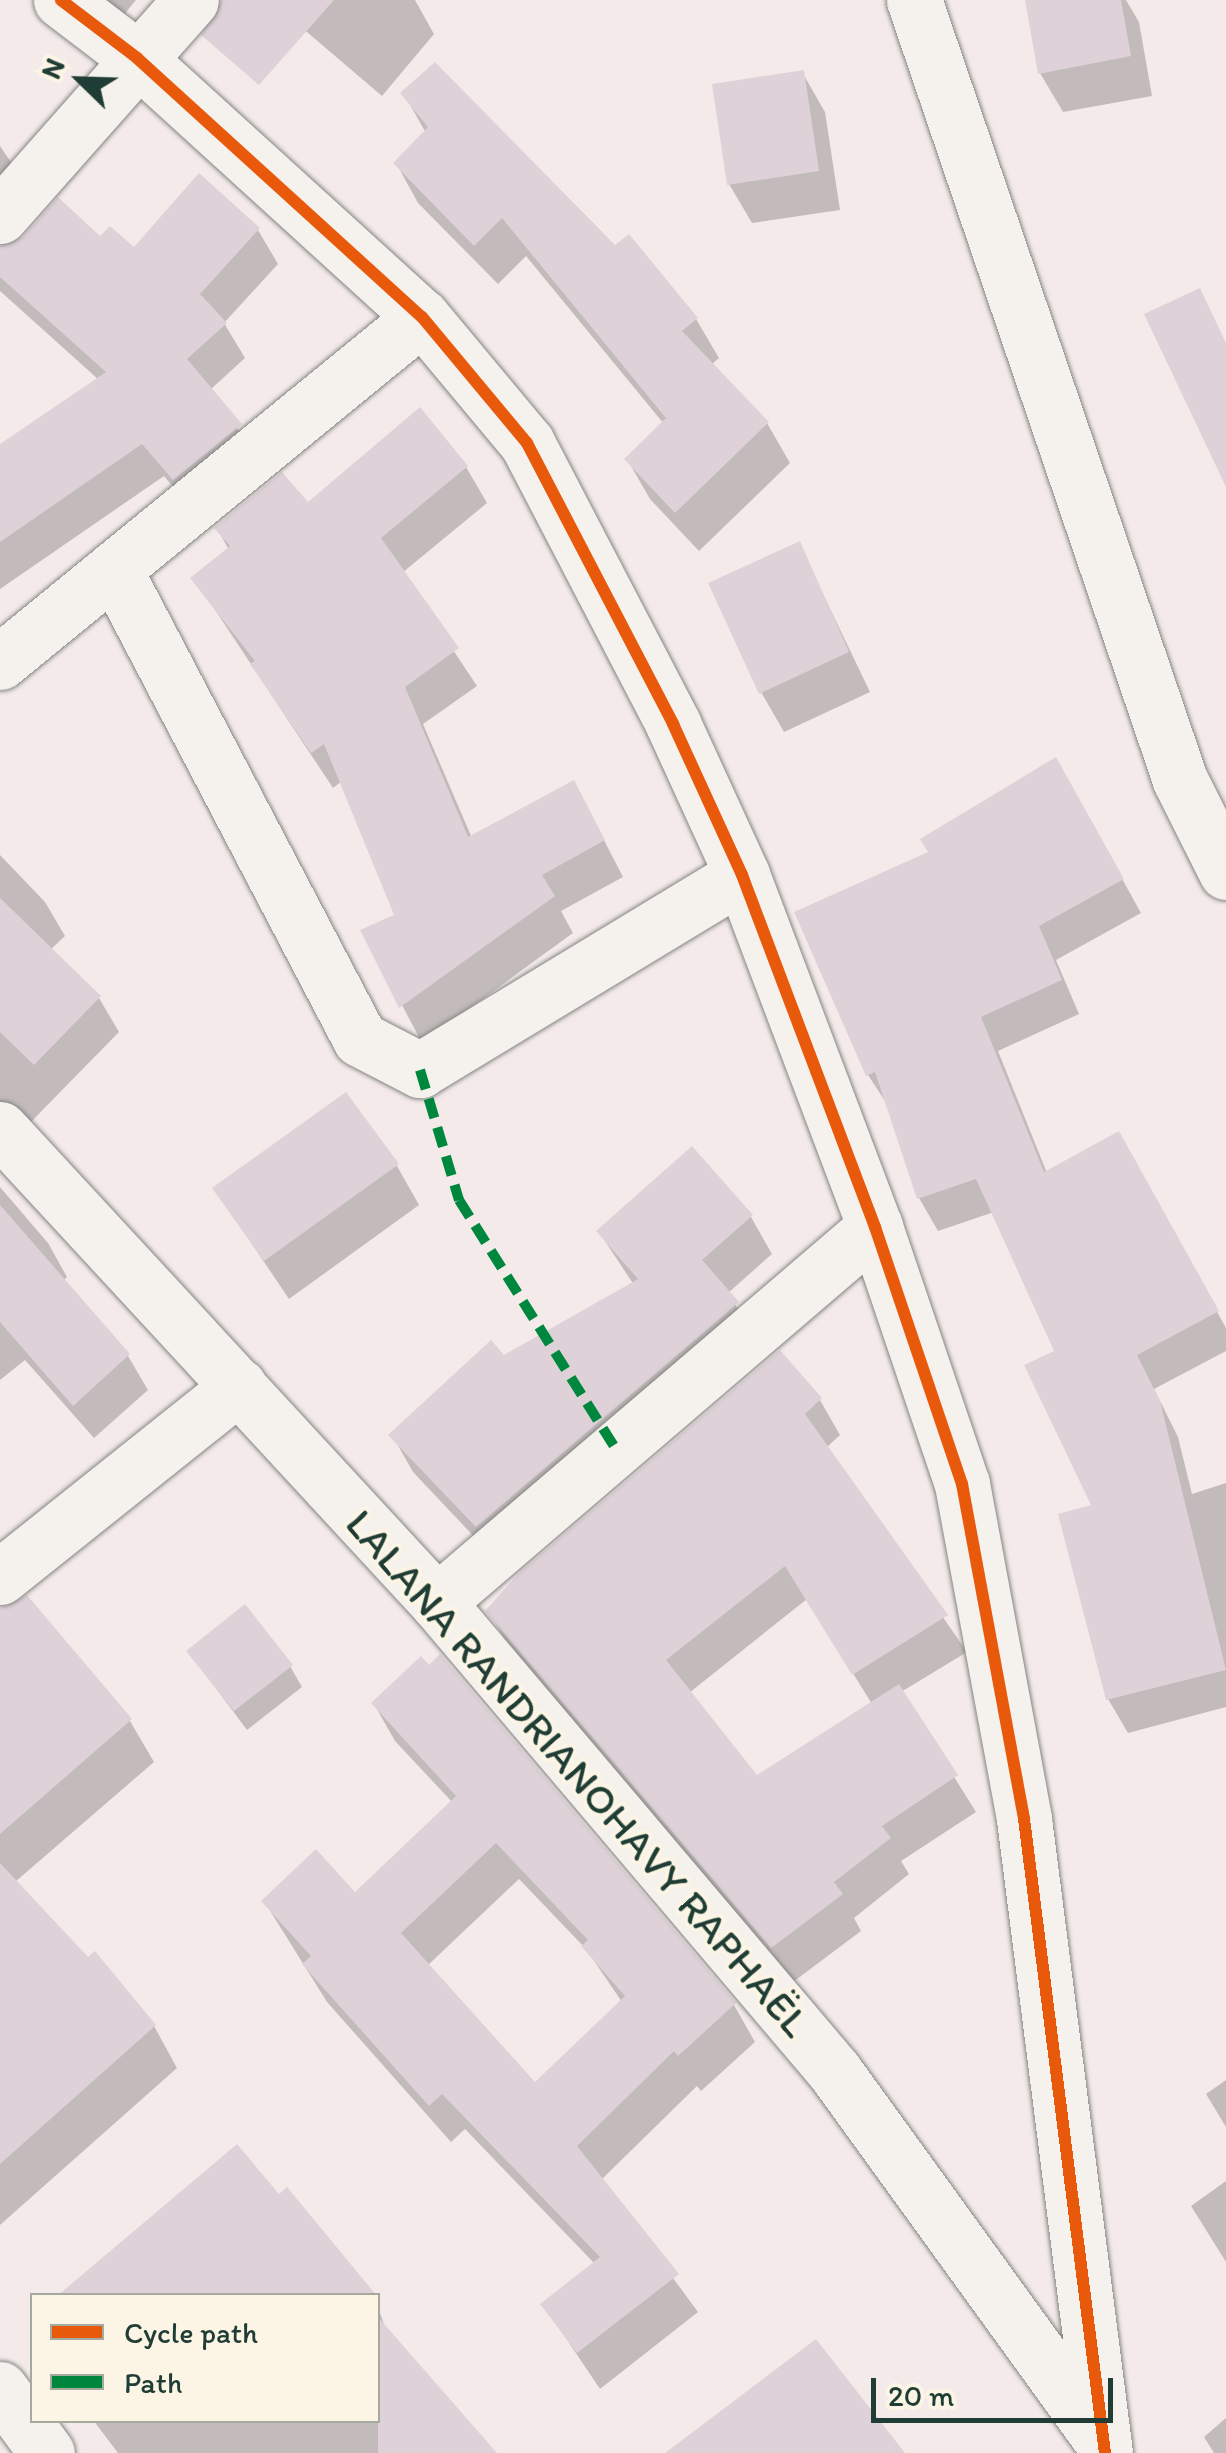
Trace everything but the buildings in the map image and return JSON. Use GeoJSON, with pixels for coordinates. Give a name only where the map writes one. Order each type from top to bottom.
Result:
{"type":"FeatureCollection","features":[{"type":"Feature","properties":{"kind":"street"},"geometry":{"type":"LineString","coordinates":[[61,0],[137,58],[422,318],[527,443],[673,724],[742,874],[874,1227],[962,1484],[1024,1819],[1108,2452]]}},
{"type":"Feature","properties":{"kind":"street"},"geometry":{"type":"LineString","coordinates":[[0,216],[191,0]]}},
{"type":"Feature","properties":{"kind":"street"},"geometry":{"type":"LineString","coordinates":[[914,0],[1180,780],[1226,872]]}},
{"type":"Feature","properties":{"kind":"street"},"geometry":{"type":"LineString","coordinates":[[0,662],[422,318]]}},
{"type":"Feature","properties":{"kind":"street"},"geometry":{"type":"LineString","coordinates":[[114,569],[360,1039],[420,1070],[742,874]]}},
{"type":"Feature","properties":{"kind":"street","name":"LALANA RANDRIANOHAVY RAPHAËL"},"geometry":{"type":"LineString","coordinates":[[0,1129],[437,1602],[835,2072],[1108,2452]]}},
{"type":"Feature","properties":{"kind":"street"},"geometry":{"type":"LineString","coordinates":[[437,1602],[874,1227]]}},
{"type":"Feature","properties":{"kind":"street"},"geometry":{"type":"LineString","coordinates":[[0,1576],[239,1386]]}},
{"type":"Feature","properties":{"kind":"street"},"geometry":{"type":"LineString","coordinates":[[0,2389],[47,2453]]}},
{"type":"Feature","properties":{"kind":"marked path"},"geometry":{"type":"LineString","coordinates":[[420,1070],[459,1200],[616,1449]]}},
{"type":"Feature","properties":{"kind":"cycle path"},"geometry":{"type":"LineString","coordinates":[[61,0],[137,58],[422,317],[527,443],[673,724],[742,875],[875,1227],[962,1484],[1024,1819],[1105,2453]]}}]}
